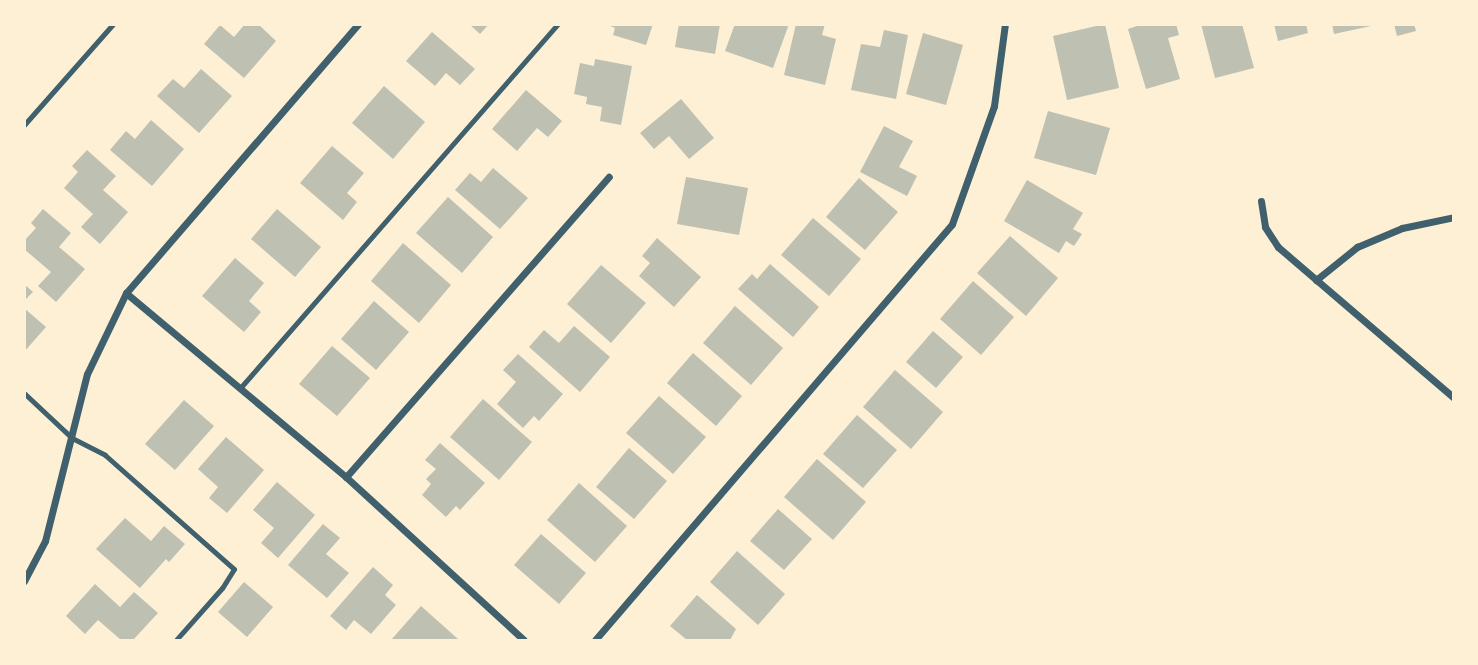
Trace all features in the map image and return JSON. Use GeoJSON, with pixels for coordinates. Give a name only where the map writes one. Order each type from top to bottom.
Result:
{"type":"FeatureCollection","features":[{"type":"Feature","properties":{"kind":"street"},"geometry":{"type":"LineString","coordinates":[[24,581],[45,541],[87,374],[125,293],[358,24]]}},
{"type":"Feature","properties":{"kind":"street"},"geometry":{"type":"LineString","coordinates":[[595,640],[952,224],[995,106],[1005,24]]}},
{"type":"Feature","properties":{"kind":"street"},"geometry":{"type":"LineString","coordinates":[[346,477],[609,177]]}},
{"type":"Feature","properties":{"kind":"street"},"geometry":{"type":"LineString","coordinates":[[1261,201],[1265,227],[1278,247],[1454,398]]}},
{"type":"Feature","properties":{"kind":"street"},"geometry":{"type":"LineString","coordinates":[[1317,279],[1357,247],[1402,228],[1454,217]]}},
{"type":"Feature","properties":{"kind":"street"},"geometry":{"type":"LineString","coordinates":[[125,293],[346,477],[524,640]]}},
{"type":"Feature","properties":{"kind":"lane"},"geometry":{"type":"LineString","coordinates":[[24,125],[113,24]]}},
{"type":"Feature","properties":{"kind":"lane"},"geometry":{"type":"LineString","coordinates":[[241,387],[558,24]]}},
{"type":"Feature","properties":{"kind":"lane"},"geometry":{"type":"LineString","coordinates":[[24,393],[72,438],[105,455],[234,569],[222,589],[176,640]]}},
{"type":"Feature","properties":{"kind":"building"},"geometry":{"type":"Polygon","coordinates":[[[245,24],[258,24],[276,41],[244,78],[204,44],[220,25],[234,37],[245,24]]]}},
{"type":"Feature","properties":{"kind":"building"},"geometry":{"type":"Polygon","coordinates":[[[469,24],[489,24],[480,34],[469,24]]]}},
{"type":"Feature","properties":{"kind":"building"},"geometry":{"type":"Polygon","coordinates":[[[606,24],[653,24],[646,45],[613,35],[615,28],[606,24]]]}},
{"type":"Feature","properties":{"kind":"building"},"geometry":{"type":"Polygon","coordinates":[[[679,24],[720,24],[715,54],[675,47],[679,24]]]}},
{"type":"Feature","properties":{"kind":"building"},"geometry":{"type":"Polygon","coordinates":[[[735,24],[789,24],[773,68],[725,51],[735,24]]]}},
{"type":"Feature","properties":{"kind":"building"},"geometry":{"type":"Polygon","coordinates":[[[796,24],[825,24],[822,35],[836,39],[825,85],[784,75],[796,24]]]}},
{"type":"Feature","properties":{"kind":"building"},"geometry":{"type":"Polygon","coordinates":[[[1105,24],[1119,88],[1067,100],[1053,36],[1105,24]]]}},
{"type":"Feature","properties":{"kind":"building"},"geometry":{"type":"Polygon","coordinates":[[[1143,24],[1176,24],[1179,35],[1168,38],[1180,79],[1146,89],[1128,29],[1143,24]]]}},
{"type":"Feature","properties":{"kind":"building"},"geometry":{"type":"Polygon","coordinates":[[[1201,24],[1242,24],[1254,68],[1215,78],[1201,24]]]}},
{"type":"Feature","properties":{"kind":"building"},"geometry":{"type":"Polygon","coordinates":[[[1274,24],[1306,24],[1308,33],[1278,41],[1274,24]]]}},
{"type":"Feature","properties":{"kind":"building"},"geometry":{"type":"Polygon","coordinates":[[[1332,24],[1371,24],[1371,26],[1334,34],[1332,24]]]}},
{"type":"Feature","properties":{"kind":"building"},"geometry":{"type":"Polygon","coordinates":[[[1394,24],[1414,24],[1416,31],[1397,36],[1394,24]]]}},
{"type":"Feature","properties":{"kind":"building"},"geometry":{"type":"Polygon","coordinates":[[[884,30],[908,35],[896,99],[851,90],[861,44],[880,47],[884,30]]]}},
{"type":"Feature","properties":{"kind":"building"},"geometry":{"type":"Polygon","coordinates":[[[432,32],[475,69],[460,85],[446,73],[435,86],[406,61],[432,32]]]}},
{"type":"Feature","properties":{"kind":"building"},"geometry":{"type":"Polygon","coordinates":[[[923,33],[963,45],[946,105],[906,94],[923,33]]]}},
{"type":"Feature","properties":{"kind":"building"},"geometry":{"type":"Polygon","coordinates":[[[595,59],[632,66],[621,125],[600,121],[602,107],[586,104],[587,97],[574,94],[580,63],[594,66],[595,59]]]}},
{"type":"Feature","properties":{"kind":"building"},"geometry":{"type":"Polygon","coordinates":[[[201,69],[232,96],[199,133],[157,96],[173,79],[184,88],[201,69]]]}},
{"type":"Feature","properties":{"kind":"building"},"geometry":{"type":"Polygon","coordinates":[[[384,86],[425,122],[393,159],[352,123],[384,86]]]}},
{"type":"Feature","properties":{"kind":"building"},"geometry":{"type":"Polygon","coordinates":[[[526,90],[562,121],[548,137],[537,128],[517,151],[492,129],[526,90]]]}},
{"type":"Feature","properties":{"kind":"building"},"geometry":{"type":"Polygon","coordinates":[[[681,99],[714,138],[689,159],[669,136],[654,149],[640,133],[681,99]]]}},
{"type":"Feature","properties":{"kind":"building"},"geometry":{"type":"Polygon","coordinates":[[[1048,111],[1110,128],[1096,175],[1034,158],[1048,111]]]}},
{"type":"Feature","properties":{"kind":"building"},"geometry":{"type":"Polygon","coordinates":[[[151,120],[184,149],[152,186],[110,150],[126,131],[135,139],[151,120]]]}},
{"type":"Feature","properties":{"kind":"building"},"geometry":{"type":"Polygon","coordinates":[[[884,126],[913,141],[899,167],[917,176],[907,196],[860,172],[884,126]]]}},
{"type":"Feature","properties":{"kind":"building"},"geometry":{"type":"Polygon","coordinates":[[[332,146],[364,173],[347,193],[357,202],[343,220],[300,183],[332,146]]]}},
{"type":"Feature","properties":{"kind":"building"},"geometry":{"type":"Polygon","coordinates":[[[87,150],[116,176],[103,190],[128,212],[100,244],[81,227],[93,214],[64,188],[78,172],[72,166],[87,150]]]}},
{"type":"Feature","properties":{"kind":"building"},"geometry":{"type":"Polygon","coordinates":[[[493,168],[528,198],[500,229],[455,190],[470,173],[481,182],[493,168]]]}},
{"type":"Feature","properties":{"kind":"building"},"geometry":{"type":"Polygon","coordinates":[[[686,177],[748,188],[739,235],[677,224],[686,177]]]}},
{"type":"Feature","properties":{"kind":"building"},"geometry":{"type":"Polygon","coordinates":[[[859,178],[898,212],[865,250],[826,217],[859,178]]]}},
{"type":"Feature","properties":{"kind":"building"},"geometry":{"type":"Polygon","coordinates":[[[1027,180],[1083,213],[1073,229],[1082,234],[1074,246],[1066,241],[1059,253],[1004,221],[1027,180]]]}},
{"type":"Feature","properties":{"kind":"building"},"geometry":{"type":"Polygon","coordinates":[[[448,197],[493,237],[462,273],[416,233],[448,197]]]}},
{"type":"Feature","properties":{"kind":"building"},"geometry":{"type":"Polygon","coordinates":[[[43,209],[71,233],[59,247],[85,269],[56,302],[38,286],[51,272],[24,249],[24,241],[36,228],[31,223],[43,209]]]}},
{"type":"Feature","properties":{"kind":"building"},"geometry":{"type":"Polygon","coordinates":[[[277,209],[321,247],[295,277],[251,239],[277,209]]]}},
{"type":"Feature","properties":{"kind":"building"},"geometry":{"type":"Polygon","coordinates":[[[813,218],[861,259],[829,296],[781,255],[813,218]]]}},
{"type":"Feature","properties":{"kind":"building"},"geometry":{"type":"Polygon","coordinates":[[[1010,236],[1058,278],[1026,316],[977,273],[1010,236]]]}},
{"type":"Feature","properties":{"kind":"building"},"geometry":{"type":"Polygon","coordinates":[[[657,238],[701,277],[674,307],[639,276],[650,263],[642,256],[657,238]]]}},
{"type":"Feature","properties":{"kind":"building"},"geometry":{"type":"Polygon","coordinates":[[[403,243],[451,285],[419,323],[371,281],[403,243]]]}},
{"type":"Feature","properties":{"kind":"building"},"geometry":{"type":"Polygon","coordinates":[[[235,258],[264,283],[249,301],[261,312],[244,332],[202,296],[235,258]]]}},
{"type":"Feature","properties":{"kind":"building"},"geometry":{"type":"Polygon","coordinates":[[[770,264],[819,307],[793,337],[738,289],[752,274],[757,279],[770,264]]]}},
{"type":"Feature","properties":{"kind":"building"},"geometry":{"type":"Polygon","coordinates":[[[601,265],[646,303],[611,343],[567,304],[601,265]]]}},
{"type":"Feature","properties":{"kind":"building"},"geometry":{"type":"Polygon","coordinates":[[[973,281],[1014,317],[981,355],[940,319],[973,281]]]}},
{"type":"Feature","properties":{"kind":"building"},"geometry":{"type":"Polygon","coordinates":[[[24,284],[33,292],[24,301],[24,284]]]}},
{"type":"Feature","properties":{"kind":"building"},"geometry":{"type":"Polygon","coordinates":[[[374,301],[409,332],[376,370],[341,339],[374,301]]]}},
{"type":"Feature","properties":{"kind":"building"},"geometry":{"type":"Polygon","coordinates":[[[735,306],[783,348],[751,385],[703,343],[735,306]]]}},
{"type":"Feature","properties":{"kind":"building"},"geometry":{"type":"Polygon","coordinates":[[[24,308],[46,327],[24,352],[24,308]]]}},
{"type":"Feature","properties":{"kind":"building"},"geometry":{"type":"Polygon","coordinates":[[[574,326],[610,357],[580,392],[529,347],[544,330],[559,343],[574,326]]]}},
{"type":"Feature","properties":{"kind":"building"},"geometry":{"type":"Polygon","coordinates":[[[933,331],[963,357],[936,388],[906,362],[933,331]]]}},
{"type":"Feature","properties":{"kind":"building"},"geometry":{"type":"Polygon","coordinates":[[[332,346],[370,378],[337,416],[299,384],[332,346]]]}},
{"type":"Feature","properties":{"kind":"building"},"geometry":{"type":"Polygon","coordinates":[[[693,353],[742,396],[716,426],[667,383],[693,353]]]}},
{"type":"Feature","properties":{"kind":"building"},"geometry":{"type":"Polygon","coordinates":[[[518,354],[563,394],[539,421],[534,416],[523,428],[497,404],[516,382],[503,370],[518,354]]]}},
{"type":"Feature","properties":{"kind":"building"},"geometry":{"type":"Polygon","coordinates":[[[895,370],[943,412],[911,449],[863,407],[895,370]]]}},
{"type":"Feature","properties":{"kind":"building"},"geometry":{"type":"Polygon","coordinates":[[[659,396],[706,437],[673,474],[626,433],[659,396]]]}},
{"type":"Feature","properties":{"kind":"building"},"geometry":{"type":"Polygon","coordinates":[[[483,399],[532,442],[499,480],[450,437],[483,399]]]}},
{"type":"Feature","properties":{"kind":"building"},"geometry":{"type":"Polygon","coordinates":[[[184,400],[214,426],[175,470],[145,444],[184,400]]]}},
{"type":"Feature","properties":{"kind":"building"},"geometry":{"type":"Polygon","coordinates":[[[857,415],[897,450],[863,488],[823,454],[857,415]]]}},
{"type":"Feature","properties":{"kind":"building"},"geometry":{"type":"Polygon","coordinates":[[[226,437],[264,470],[227,513],[209,498],[218,487],[198,469],[226,437]]]}},
{"type":"Feature","properties":{"kind":"building"},"geometry":{"type":"Polygon","coordinates":[[[440,443],[485,483],[460,510],[456,506],[446,517],[422,495],[431,484],[426,479],[436,469],[425,460],[440,443]]]}},
{"type":"Feature","properties":{"kind":"building"},"geometry":{"type":"Polygon","coordinates":[[[629,448],[667,481],[634,519],[596,487],[629,448]]]}},
{"type":"Feature","properties":{"kind":"building"},"geometry":{"type":"Polygon","coordinates":[[[817,459],[866,502],[833,540],[784,497],[817,459]]]}},
{"type":"Feature","properties":{"kind":"building"},"geometry":{"type":"Polygon","coordinates":[[[277,482],[315,515],[278,558],[261,543],[274,528],[253,510],[277,482]]]}},
{"type":"Feature","properties":{"kind":"building"},"geometry":{"type":"Polygon","coordinates":[[[579,483],[627,526],[595,562],[547,520],[579,483]]]}},
{"type":"Feature","properties":{"kind":"building"},"geometry":{"type":"Polygon","coordinates":[[[778,509],[812,539],[784,570],[750,541],[778,509]]]}},
{"type":"Feature","properties":{"kind":"building"},"geometry":{"type":"Polygon","coordinates":[[[125,518],[151,541],[164,526],[185,544],[169,562],[166,559],[140,588],[96,549],[125,518]]]}},
{"type":"Feature","properties":{"kind":"building"},"geometry":{"type":"Polygon","coordinates":[[[323,524],[340,538],[326,554],[349,573],[327,598],[288,565],[323,524]]]}},
{"type":"Feature","properties":{"kind":"building"},"geometry":{"type":"Polygon","coordinates":[[[541,534],[586,573],[559,604],[514,565],[541,534]]]}},
{"type":"Feature","properties":{"kind":"building"},"geometry":{"type":"Polygon","coordinates":[[[737,551],[785,594],[758,625],[710,582],[737,551]]]}},
{"type":"Feature","properties":{"kind":"building"},"geometry":{"type":"Polygon","coordinates":[[[373,567],[393,585],[385,595],[396,605],[371,634],[354,620],[346,630],[330,616],[373,567]]]}},
{"type":"Feature","properties":{"kind":"building"},"geometry":{"type":"Polygon","coordinates":[[[244,582],[273,607],[247,637],[218,612],[244,582]]]}},
{"type":"Feature","properties":{"kind":"building"},"geometry":{"type":"Polygon","coordinates":[[[95,584],[120,607],[134,592],[158,613],[133,640],[121,640],[98,620],[85,634],[66,616],[95,584]]]}},
{"type":"Feature","properties":{"kind":"building"},"geometry":{"type":"Polygon","coordinates":[[[697,595],[736,629],[730,640],[687,640],[670,626],[697,595]]]}},
{"type":"Feature","properties":{"kind":"building"},"geometry":{"type":"Polygon","coordinates":[[[421,606],[458,639],[391,640],[421,606]]]}}]}
